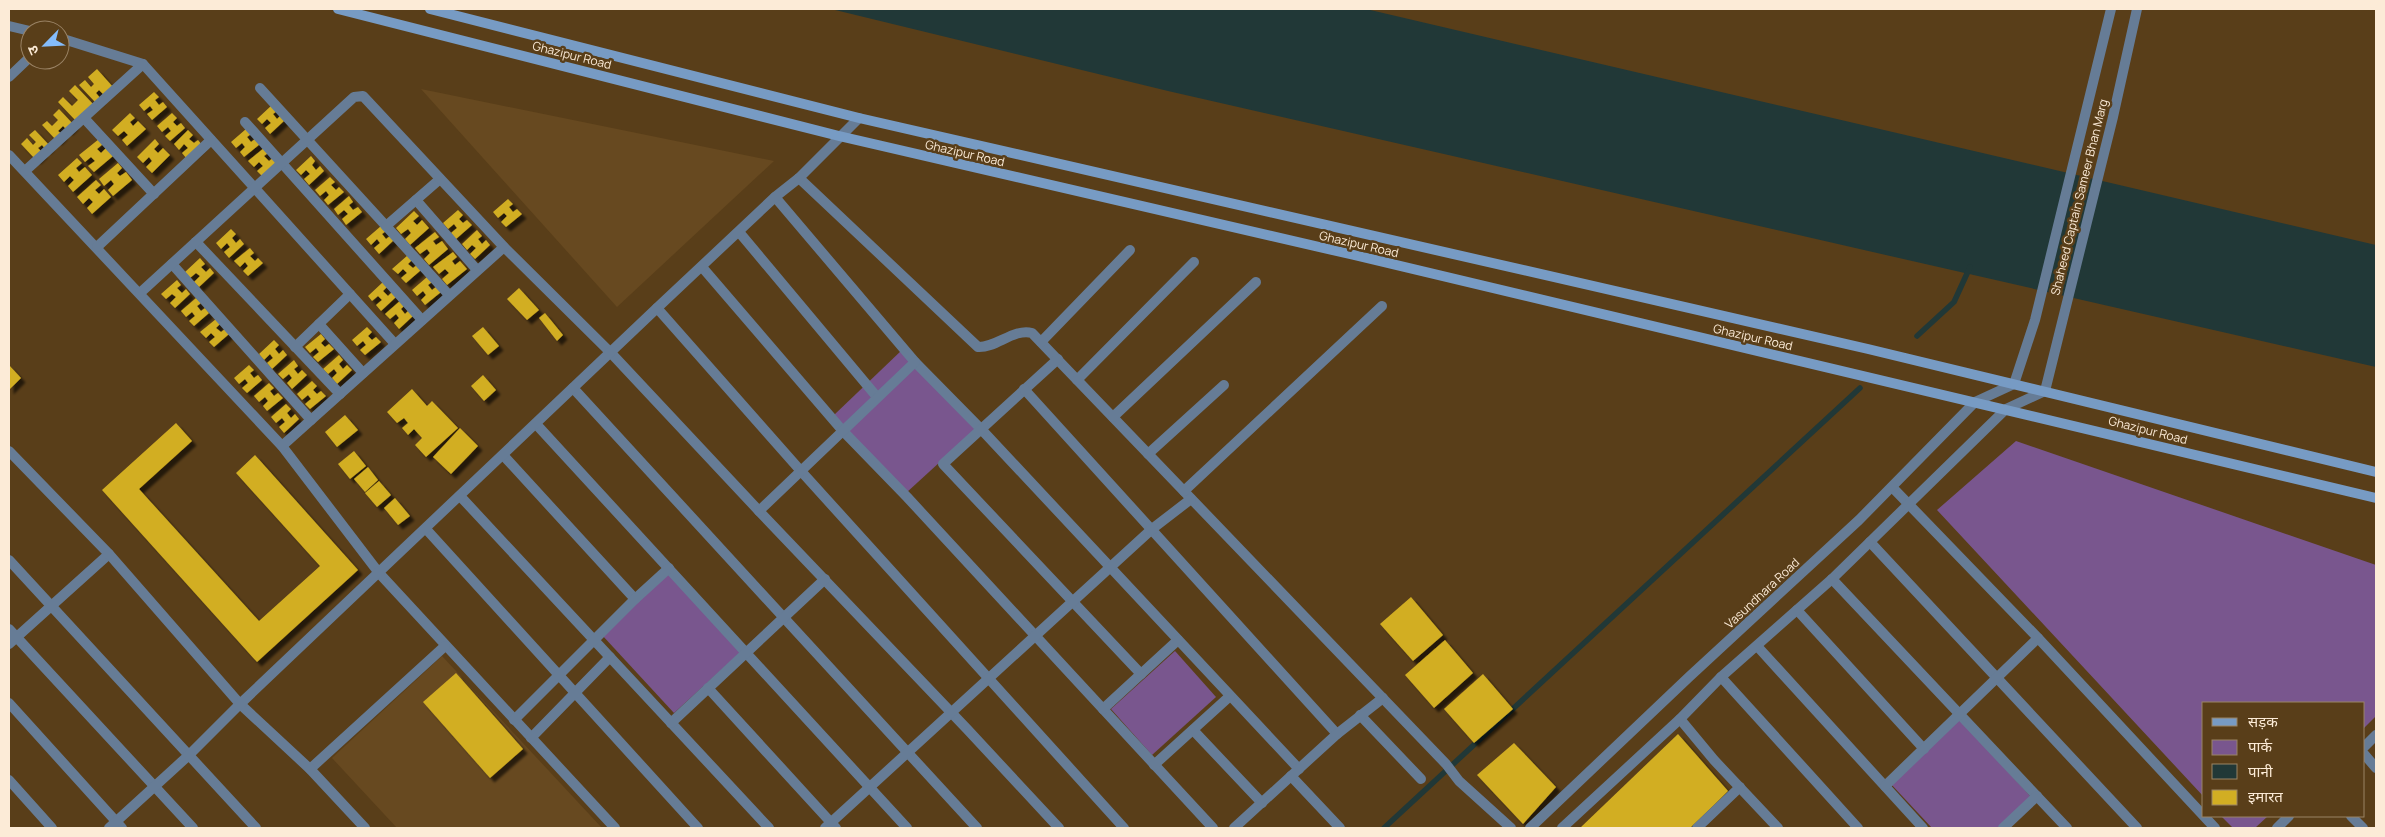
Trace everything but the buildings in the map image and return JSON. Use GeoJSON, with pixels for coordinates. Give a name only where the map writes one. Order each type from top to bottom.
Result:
{"type":"FeatureCollection","features":[{"type":"Feature","properties":{"kind":"main road","name":"Ghazipur Road"},"geometry":{"type":"LineString","coordinates":[[338,9],[839,136],[1374,260],[2376,498]]}},
{"type":"Feature","properties":{"kind":"main road","name":"Ghazipur Road"},"geometry":{"type":"LineString","coordinates":[[430,9],[859,118],[2045,391],[2376,472]]}},
{"type":"Feature","properties":{"kind":"street","name":"Shaheed Captain Sameer Bhan Marg"},"geometry":{"type":"LineString","coordinates":[[2014,384],[2035,320],[2111,9]]}},
{"type":"Feature","properties":{"kind":"street","name":"Shaheed Captain Sameer Bhan Marg"},"geometry":{"type":"LineString","coordinates":[[2045,391],[2137,9]]}},
{"type":"Feature","properties":{"kind":"street"},"geometry":{"type":"LineString","coordinates":[[70,41],[143,64],[395,344]]}},
{"type":"Feature","properties":{"kind":"street"},"geometry":{"type":"LineString","coordinates":[[25,171],[143,64]]}},
{"type":"Feature","properties":{"kind":"street"},"geometry":{"type":"LineString","coordinates":[[9,77],[20,67]]}},
{"type":"Feature","properties":{"kind":"street"},"geometry":{"type":"LineString","coordinates":[[260,88],[449,295]]}},
{"type":"Feature","properties":{"kind":"street"},"geometry":{"type":"LineString","coordinates":[[140,293],[354,97],[363,96],[504,247],[611,353],[1059,828]]}},
{"type":"Feature","properties":{"kind":"street"},"geometry":{"type":"LineString","coordinates":[[84,118],[154,194]]}},
{"type":"Feature","properties":{"kind":"street"},"geometry":{"type":"LineString","coordinates":[[9,703],[115,826],[154,786],[189,756],[240,704],[657,308],[775,197],[799,178],[859,118]]}},
{"type":"Feature","properties":{"kind":"street"},"geometry":{"type":"LineString","coordinates":[[245,122],[422,320]]}},
{"type":"Feature","properties":{"kind":"street"},"geometry":{"type":"LineString","coordinates":[[97,247],[211,140]]}},
{"type":"Feature","properties":{"kind":"street"},"geometry":{"type":"LineString","coordinates":[[9,155],[282,446],[379,573],[615,828]]}},
{"type":"Feature","properties":{"kind":"street"},"geometry":{"type":"LineString","coordinates":[[386,226],[440,178]]}},
{"type":"Feature","properties":{"kind":"street"},"geometry":{"type":"LineString","coordinates":[[799,178],[978,347],[987,346],[1024,332],[1032,333],[1446,764],[1459,781],[1511,828]]}},
{"type":"Feature","properties":{"kind":"street"},"geometry":{"type":"LineString","coordinates":[[775,197],[914,362],[980,429],[1230,696],[1340,828]]}},
{"type":"Feature","properties":{"kind":"street"},"geometry":{"type":"LineString","coordinates":[[416,200],[477,270]]}},
{"type":"Feature","properties":{"kind":"street"},"geometry":{"type":"LineString","coordinates":[[739,232],[877,397]]}},
{"type":"Feature","properties":{"kind":"street"},"geometry":{"type":"LineString","coordinates":[[196,242],[340,394]]}},
{"type":"Feature","properties":{"kind":"street"},"geometry":{"type":"LineString","coordinates":[[282,446],[504,247]]}},
{"type":"Feature","properties":{"kind":"street"},"geometry":{"type":"LineString","coordinates":[[1041,342],[1130,250]]}},
{"type":"Feature","properties":{"kind":"street"},"geometry":{"type":"LineString","coordinates":[[1077,380],[1194,262]]}},
{"type":"Feature","properties":{"kind":"street"},"geometry":{"type":"LineString","coordinates":[[172,264],[311,420]]}},
{"type":"Feature","properties":{"kind":"street"},"geometry":{"type":"LineString","coordinates":[[702,267],[842,430],[1213,828]]}},
{"type":"Feature","properties":{"kind":"street"},"geometry":{"type":"LineString","coordinates":[[1113,417],[1256,282]]}},
{"type":"Feature","properties":{"kind":"street"},"geometry":{"type":"LineString","coordinates":[[296,347],[350,294]]}},
{"type":"Feature","properties":{"kind":"street"},"geometry":{"type":"LineString","coordinates":[[708,688],[831,826],[951,712],[1152,529],[1382,306]]}},
{"type":"Feature","properties":{"kind":"street"},"geometry":{"type":"LineString","coordinates":[[657,308],[800,470],[1124,828]]}},
{"type":"Feature","properties":{"kind":"street"},"geometry":{"type":"LineString","coordinates":[[319,324],[363,373]]}},
{"type":"Feature","properties":{"kind":"street"},"geometry":{"type":"LineString","coordinates":[[1058,359],[943,464],[1141,674]]}},
{"type":"Feature","properties":{"kind":"street"},"geometry":{"type":"LineString","coordinates":[[758,511],[914,362]]}},
{"type":"Feature","properties":{"kind":"street","name":"Vasundhara Road"},"geometry":{"type":"LineString","coordinates":[[1530,828],[1689,677],[1859,520],[1975,402],[2014,384]]}},
{"type":"Feature","properties":{"kind":"street"},"geometry":{"type":"LineString","coordinates":[[1148,454],[1224,385]]}},
{"type":"Feature","properties":{"kind":"street"},"geometry":{"type":"LineString","coordinates":[[573,388],[977,828]]}},
{"type":"Feature","properties":{"kind":"street"},"geometry":{"type":"LineString","coordinates":[[1024,389],[1337,734]]}},
{"type":"Feature","properties":{"kind":"street"},"geometry":{"type":"LineString","coordinates":[[1562,828],[1680,719],[1721,677],[1832,579],[2006,409],[2045,391]]}},
{"type":"Feature","properties":{"kind":"street"},"geometry":{"type":"LineString","coordinates":[[536,424],[907,828]]}},
{"type":"Feature","properties":{"kind":"street"},"geometry":{"type":"LineString","coordinates":[[9,451],[109,554],[240,704],[310,769],[365,828]]}},
{"type":"Feature","properties":{"kind":"street"},"geometry":{"type":"LineString","coordinates":[[503,455],[634,599]]}},
{"type":"Feature","properties":{"kind":"street"},"geometry":{"type":"LineString","coordinates":[[1892,487],[2038,638],[2202,814]]}},
{"type":"Feature","properties":{"kind":"street"},"geometry":{"type":"LineString","coordinates":[[460,496],[769,828]]}},
{"type":"Feature","properties":{"kind":"street"},"geometry":{"type":"LineString","coordinates":[[426,529],[698,828]]}},
{"type":"Feature","properties":{"kind":"street"},"geometry":{"type":"LineString","coordinates":[[1870,542],[2137,828]]}},
{"type":"Feature","properties":{"kind":"street"},"geometry":{"type":"LineString","coordinates":[[13,641],[109,554]]}},
{"type":"Feature","properties":{"kind":"street"},"geometry":{"type":"LineString","coordinates":[[9,560],[256,828]]}},
{"type":"Feature","properties":{"kind":"street"},"geometry":{"type":"LineString","coordinates":[[514,720],[634,599],[669,568]]}},
{"type":"Feature","properties":{"kind":"street"},"geometry":{"type":"LineString","coordinates":[[1832,579],[2067,828]]}},
{"type":"Feature","properties":{"kind":"street"},"geometry":{"type":"LineString","coordinates":[[671,723],[825,580]]}},
{"type":"Feature","properties":{"kind":"street"},"geometry":{"type":"LineString","coordinates":[[1797,610],[1924,749]]}},
{"type":"Feature","properties":{"kind":"street"},"geometry":{"type":"LineString","coordinates":[[9,629],[13,641],[193,828]]}},
{"type":"Feature","properties":{"kind":"street"},"geometry":{"type":"LineString","coordinates":[[1885,786],[2038,638]]}},
{"type":"Feature","properties":{"kind":"street"},"geometry":{"type":"LineString","coordinates":[[1103,709],[1178,640]]}},
{"type":"Feature","properties":{"kind":"street"},"geometry":{"type":"LineString","coordinates":[[310,769],[445,646]]}},
{"type":"Feature","properties":{"kind":"street"},"geometry":{"type":"LineString","coordinates":[[1757,646],[1923,828]]}},
{"type":"Feature","properties":{"kind":"street"},"geometry":{"type":"LineString","coordinates":[[531,738],[610,657]]}},
{"type":"Feature","properties":{"kind":"street"},"geometry":{"type":"LineString","coordinates":[[1721,677],[1858,828]]}},
{"type":"Feature","properties":{"kind":"street"},"geometry":{"type":"LineString","coordinates":[[1154,765],[1230,696]]}},
{"type":"Feature","properties":{"kind":"street"},"geometry":{"type":"LineString","coordinates":[[1236,828],[1337,734],[1383,698]]}},
{"type":"Feature","properties":{"kind":"street"},"geometry":{"type":"LineString","coordinates":[[1360,715],[1421,779]]}},
{"type":"Feature","properties":{"kind":"street"},"geometry":{"type":"LineString","coordinates":[[1680,719],[1714,760],[1778,828]]}},
{"type":"Feature","properties":{"kind":"street"},"geometry":{"type":"LineString","coordinates":[[1193,730],[1262,803]]}},
{"type":"Feature","properties":{"kind":"street"},"geometry":{"type":"LineString","coordinates":[[2365,746],[2376,735]]}},
{"type":"Feature","properties":{"kind":"street"},"geometry":{"type":"LineString","coordinates":[[2365,755],[2376,768]]}},
{"type":"Feature","properties":{"kind":"street"},"geometry":{"type":"LineString","coordinates":[[9,780],[52,828]]}},
{"type":"Feature","properties":{"kind":"street"},"geometry":{"type":"LineString","coordinates":[[1697,828],[1740,787]]}},
{"type":"Feature","properties":{"kind":"street"},"geometry":{"type":"LineString","coordinates":[[2002,828],[2037,796]]}},
{"type":"Feature","properties":{"kind":"street"},"geometry":{"type":"LineString","coordinates":[[2205,817],[2215,828]]}},
{"type":"Feature","properties":{"kind":"street"},"geometry":{"type":"LineString","coordinates":[[2353,817],[2363,828]]}},
{"type":"Feature","properties":{"kind":"shaded area"},"geometry":{"type":"Polygon","coordinates":[[[421,89],[774,161],[617,307],[421,89]]]}},
{"type":"Feature","properties":{"kind":"shaded area"},"geometry":{"type":"Polygon","coordinates":[[[442,656],[602,828],[397,828],[332,758],[442,656]]]}},
{"type":"Feature","properties":{"kind":"green space"},"geometry":{"type":"Polygon","coordinates":[[[903,349],[976,429],[906,493],[834,415],[903,349]]]}},
{"type":"Feature","properties":{"kind":"green space"},"geometry":{"type":"Polygon","coordinates":[[[2016,441],[2376,565],[2376,716],[2365,727],[2365,702],[2202,702],[2202,795],[1937,510],[2016,441]]]}},
{"type":"Feature","properties":{"kind":"green space"},"geometry":{"type":"Polygon","coordinates":[[[671,569],[744,649],[674,713],[602,635],[671,569]]]}},
{"type":"Feature","properties":{"kind":"green space"},"geometry":{"type":"Polygon","coordinates":[[[1175,651],[1216,697],[1152,755],[1111,709],[1175,651]]]}},
{"type":"Feature","properties":{"kind":"green space"},"geometry":{"type":"Polygon","coordinates":[[[1959,718],[2032,798],[1999,828],[1932,828],[1890,783],[1959,718]]]}},
{"type":"Feature","properties":{"kind":"green space"},"geometry":{"type":"Polygon","coordinates":[[[2222,817],[2267,817],[2255,828],[2233,828],[2222,817]]]}},
{"type":"Feature","properties":{"kind":"water"},"geometry":{"type":"Polygon","coordinates":[[[831,9],[1366,9],[2376,245],[2376,367],[1168,91],[831,9]]]}},
{"type":"Feature","properties":{"kind":"waterway"},"geometry":{"type":"LineString","coordinates":[[1917,336],[1954,302],[1970,267]]}},
{"type":"Feature","properties":{"kind":"waterway"},"geometry":{"type":"LineString","coordinates":[[1384,828],[1860,388]]}}]}
